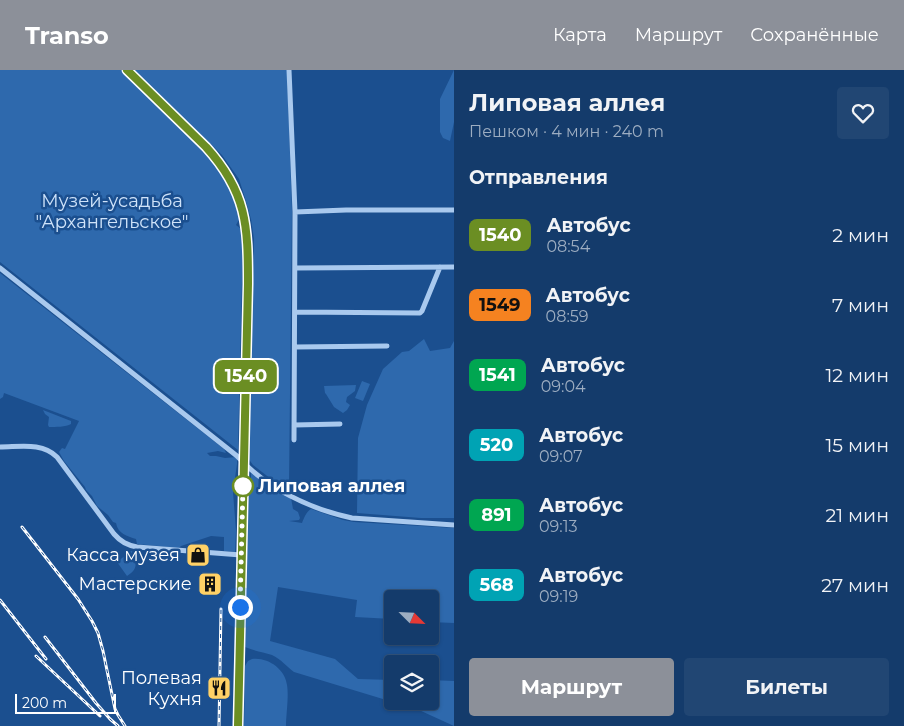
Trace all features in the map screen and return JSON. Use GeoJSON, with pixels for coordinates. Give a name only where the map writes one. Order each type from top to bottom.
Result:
{"type":"FeatureCollection","features":[{"type":"Feature","properties":{"kind":"main road"},"geometry":{"type":"LineString","coordinates":[[127,70],[218,159],[233,184],[243,210],[246,227],[248,246],[238,726]]}},
{"type":"Feature","properties":{"kind":"street"},"geometry":{"type":"LineString","coordinates":[[290,70],[295,212],[294,440]]}},
{"type":"Feature","properties":{"kind":"street"},"geometry":{"type":"LineString","coordinates":[[295,212],[454,210]]}},
{"type":"Feature","properties":{"kind":"street"},"geometry":{"type":"LineString","coordinates":[[295,312],[420,313],[440,267]]}},
{"type":"Feature","properties":{"kind":"street"},"geometry":{"type":"LineString","coordinates":[[295,268],[454,267]]}},
{"type":"Feature","properties":{"kind":"street"},"geometry":{"type":"LineString","coordinates":[[0,268],[237,456],[249,468],[287,495],[339,515],[358,519],[454,525]]}},
{"type":"Feature","properties":{"kind":"street"},"geometry":{"type":"LineString","coordinates":[[295,347],[387,346]]}},
{"type":"Feature","properties":{"kind":"street"},"geometry":{"type":"LineString","coordinates":[[294,425],[340,424]]}},
{"type":"Feature","properties":{"kind":"street"},"geometry":{"type":"LineString","coordinates":[[0,447],[38,446],[52,452],[114,534],[127,545],[241,555]]}},
{"type":"Feature","properties":{"kind":"green space","name":"Музей-усадьба \"Архангельское\""},"geometry":{"type":"Polygon","coordinates":[[[0,70],[121,70],[203,150],[227,180],[241,216],[236,225],[240,228],[242,245],[238,450],[0,262],[0,70]]]}},
{"type":"Feature","properties":{"kind":"green space"},"geometry":{"type":"Polygon","coordinates":[[[134,70],[287,70],[292,211],[288,489],[285,490],[253,465],[248,458],[254,239],[251,219],[239,179],[222,155],[134,70]]]}},
{"type":"Feature","properties":{"kind":"green space"},"geometry":{"type":"Polygon","coordinates":[[[454,70],[454,122],[450,141],[443,138],[440,132],[440,99],[454,70]]]}},
{"type":"Feature","properties":{"kind":"green space"},"geometry":{"type":"Polygon","coordinates":[[[0,273],[224,449],[226,453],[218,451],[207,453],[210,456],[237,457],[233,492],[236,531],[235,552],[224,551],[224,537],[211,536],[179,548],[137,544],[136,539],[126,536],[121,532],[116,523],[97,506],[92,496],[59,452],[62,448],[65,449],[79,421],[4,393],[0,399],[0,273]]]}},
{"type":"Feature","properties":{"kind":"green space"},"geometry":{"type":"Polygon","coordinates":[[[424,339],[430,351],[450,348],[454,341],[454,518],[421,518],[357,513],[358,438],[367,405],[383,369],[402,352],[409,351],[424,339]]]}},
{"type":"Feature","properties":{"kind":"green space"},"geometry":{"type":"Polygon","coordinates":[[[362,381],[370,384],[363,401],[355,398],[362,381]]]}},
{"type":"Feature","properties":{"kind":"green space"},"geometry":{"type":"Polygon","coordinates":[[[356,385],[355,391],[347,397],[346,402],[350,405],[343,413],[334,407],[325,393],[324,386],[356,385]]]}},
{"type":"Feature","properties":{"kind":"green space"},"geometry":{"type":"Polygon","coordinates":[[[43,410],[71,421],[71,424],[49,427],[49,417],[43,410]]]}},
{"type":"Feature","properties":{"kind":"green space"},"geometry":{"type":"Polygon","coordinates":[[[251,473],[291,498],[293,509],[298,512],[300,518],[299,520],[289,521],[302,523],[306,513],[311,509],[354,522],[454,528],[454,623],[439,622],[439,590],[384,590],[384,619],[355,617],[357,600],[278,587],[270,641],[335,659],[358,679],[384,680],[384,699],[294,672],[272,655],[245,647],[249,495],[251,473]]]}},
{"type":"Feature","properties":{"kind":"green space"},"geometry":{"type":"Polygon","coordinates":[[[131,551],[135,552],[136,566],[127,576],[117,562],[131,551]]]}},
{"type":"Feature","properties":{"kind":"green space"},"geometry":{"type":"Polygon","coordinates":[[[252,659],[270,662],[279,669],[286,679],[288,700],[286,726],[244,726],[245,666],[252,659]]]}},
{"type":"Feature","properties":{"kind":"green space"},"geometry":{"type":"Polygon","coordinates":[[[439,680],[454,681],[454,726],[419,710],[439,710],[439,680]]]}},
{"type":"Feature","properties":{"kind":"railway"},"geometry":{"type":"LineString","coordinates":[[22,527],[78,599],[92,621],[98,633],[103,651],[115,709],[125,726]]}},
{"type":"Feature","properties":{"kind":"railway"},"geometry":{"type":"LineString","coordinates":[[0,600],[46,659]]}},
{"type":"Feature","properties":{"kind":"railway"},"geometry":{"type":"LineString","coordinates":[[219,726],[221,609]]}},
{"type":"Feature","properties":{"kind":"railway"},"geometry":{"type":"LineString","coordinates":[[45,637],[96,703],[118,726]]}},
{"type":"Feature","properties":{"kind":"railway"},"geometry":{"type":"LineString","coordinates":[[36,656],[100,716]]}},
{"type":"Feature","properties":{"kind":"bus line","name":"1540"},"geometry":{"type":"LineString","coordinates":[[127,70],[218,159],[226,170],[238,196],[246,227],[248,284],[238,726]]}},
{"type":"Feature","properties":{"kind":"place","name":"Липовая аллея"},"geometry":{"type":"Point","coordinates":[243,486]}},
{"type":"Feature","properties":{"kind":"place","name":"Касса музея"},"geometry":{"type":"Point","coordinates":[198,555]}},
{"type":"Feature","properties":{"kind":"place","name":"Мастерские"},"geometry":{"type":"Point","coordinates":[210,584]}},
{"type":"Feature","properties":{"kind":"place","name":"Полевая Кухня"},"geometry":{"type":"Point","coordinates":[219,688]}},
{"type":"Feature","properties":{"kind":"route"},"geometry":{"type":"LineString","coordinates":[[240,607],[243,486]]}}]}
